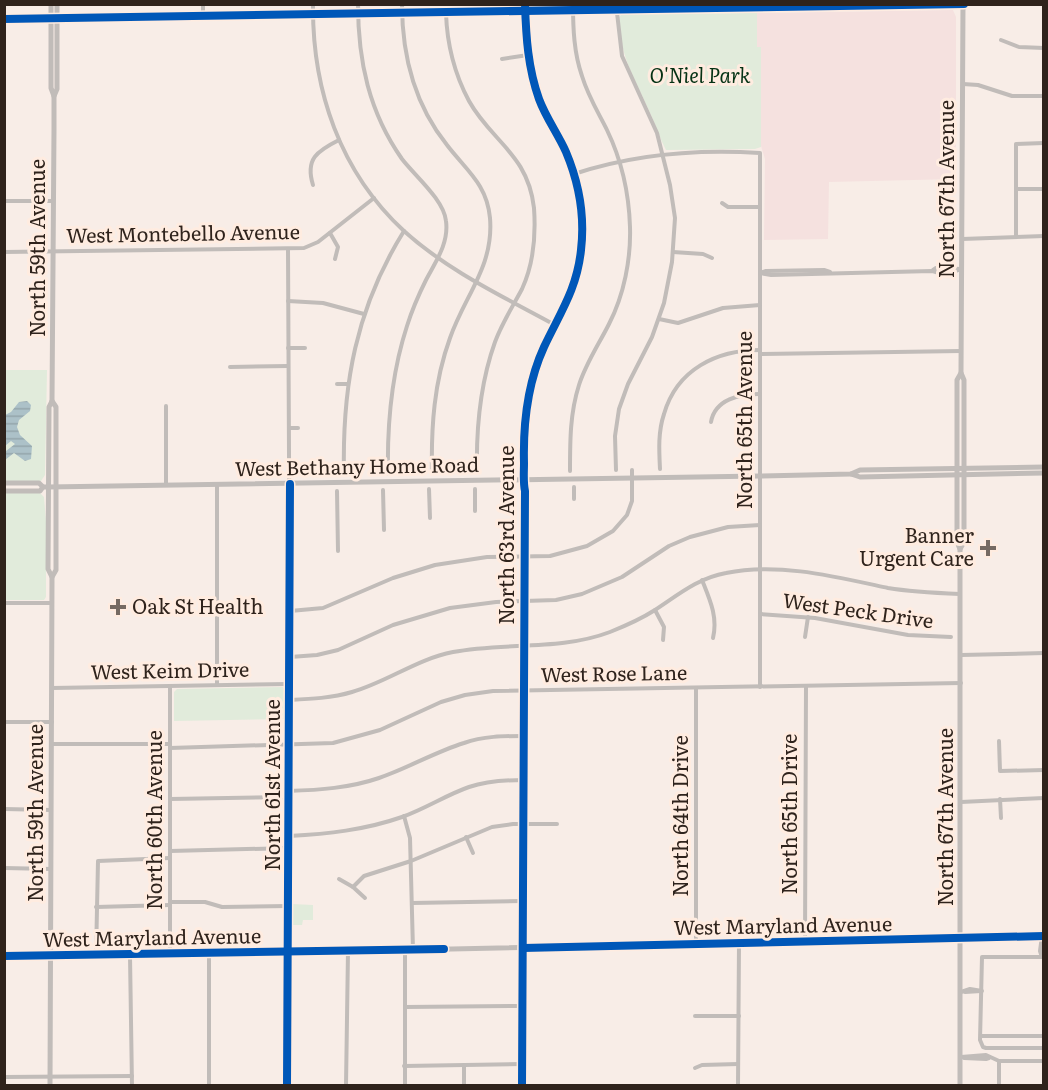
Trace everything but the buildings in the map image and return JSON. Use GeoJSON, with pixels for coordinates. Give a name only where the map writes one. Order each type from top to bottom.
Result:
{"type":"FeatureCollection","features":[{"type":"Feature","properties":{"kind":"main road","name":"North 59th Avenue"},"geometry":{"type":"LineString","coordinates":[[50,1086],[52,577],[48,569],[46,487],[49,407],[52,401],[54,96],[57,89],[54,19],[51,4]]}},
{"type":"Feature","properties":{"kind":"main road","name":"North 59th Avenue"},"geometry":{"type":"LineString","coordinates":[[54,19],[57,4]]}},
{"type":"Feature","properties":{"kind":"main road","name":"North 63rd Avenue"},"geometry":{"type":"LineString","coordinates":[[522,1086],[523,435],[530,386],[543,348],[572,290],[581,250],[583,218],[574,174],[565,150],[539,99],[528,55],[525,4]]}},
{"type":"Feature","properties":{"kind":"main road"},"geometry":{"type":"LineString","coordinates":[[4,19],[525,12],[573,8],[964,4]]}},
{"type":"Feature","properties":{"kind":"main road","name":"North 67th Avenue"},"geometry":{"type":"LineString","coordinates":[[960,1086],[960,549],[964,542],[960,472],[964,380],[961,373],[961,351],[964,4]]}},
{"type":"Feature","properties":{"kind":"main road","name":"North 59th Avenue"},"geometry":{"type":"LineString","coordinates":[[52,401],[56,407],[56,570],[52,577]]}},
{"type":"Feature","properties":{"kind":"main road","name":"West Bethany Home Road"},"geometry":{"type":"LineString","coordinates":[[960,472],[1044,467]]}},
{"type":"Feature","properties":{"kind":"main road","name":"West Bethany Home Road"},"geometry":{"type":"LineString","coordinates":[[4,483],[39,483],[46,487],[290,484],[851,474],[860,470],[1044,473]]}},
{"type":"Feature","properties":{"kind":"main road","name":"West Bethany Home Road"},"geometry":{"type":"LineString","coordinates":[[4,491],[40,491],[46,487]]}},
{"type":"Feature","properties":{"kind":"main road","name":"West Maryland Avenue"},"geometry":{"type":"LineString","coordinates":[[4,956],[130,956],[1043,936]]}},
{"type":"Feature","properties":{"kind":"street"},"geometry":{"type":"LineString","coordinates":[[203,4],[203,17]]}},
{"type":"Feature","properties":{"kind":"street"},"geometry":{"type":"LineString","coordinates":[[313,4],[315,60],[324,101],[339,141],[356,174],[374,198],[404,231],[438,257],[555,325]]}},
{"type":"Feature","properties":{"kind":"street"},"geometry":{"type":"LineString","coordinates":[[358,4],[361,63],[375,111],[400,156],[445,213],[446,237],[412,311],[396,367],[388,420],[388,474]]}},
{"type":"Feature","properties":{"kind":"street"},"geometry":{"type":"LineString","coordinates":[[402,4],[405,52],[418,100],[446,145],[481,187],[489,208],[491,231],[488,254],[450,336],[439,376],[432,422],[432,473]]}},
{"type":"Feature","properties":{"kind":"street"},"geometry":{"type":"LineString","coordinates":[[570,471],[571,420],[579,386],[610,322],[621,293],[628,262],[630,228],[628,201],[619,161],[607,130],[591,101],[575,52],[573,8]]}},
{"type":"Feature","properties":{"kind":"street"},"geometry":{"type":"LineString","coordinates":[[616,8],[622,56],[657,133],[675,218],[669,281],[659,319],[622,400],[615,436],[616,470]]}},
{"type":"Feature","properties":{"kind":"street"},"geometry":{"type":"LineString","coordinates":[[446,13],[448,47],[469,102],[508,148],[520,166],[533,204],[534,246],[528,274],[496,340],[483,383],[476,441],[477,472]]}},
{"type":"Feature","properties":{"kind":"street"},"geometry":{"type":"LineString","coordinates":[[1001,40],[1019,47],[1044,48]]}},
{"type":"Feature","properties":{"kind":"street"},"geometry":{"type":"LineString","coordinates":[[502,59],[528,55]]}},
{"type":"Feature","properties":{"kind":"street"},"geometry":{"type":"LineString","coordinates":[[963,84],[978,85],[1012,96],[1044,96]]}},
{"type":"Feature","properties":{"kind":"street"},"geometry":{"type":"LineString","coordinates":[[318,103],[324,101]]}},
{"type":"Feature","properties":{"kind":"street"},"geometry":{"type":"LineString","coordinates":[[476,111],[482,106]]}},
{"type":"Feature","properties":{"kind":"street"},"geometry":{"type":"LineString","coordinates":[[313,185],[311,169],[315,155],[320,149],[339,141]]}},
{"type":"Feature","properties":{"kind":"street"},"geometry":{"type":"LineString","coordinates":[[1016,237],[1016,144],[1044,143]]}},
{"type":"Feature","properties":{"kind":"street"},"geometry":{"type":"LineString","coordinates":[[574,174],[619,161],[663,153]]}},
{"type":"Feature","properties":{"kind":"street","name":"North 65th Avenue"},"geometry":{"type":"LineString","coordinates":[[663,153],[760,153],[760,687]]}},
{"type":"Feature","properties":{"kind":"street"},"geometry":{"type":"LineString","coordinates":[[1016,189],[1044,189]]}},
{"type":"Feature","properties":{"kind":"street","name":"West Montebello Avenue"},"geometry":{"type":"LineString","coordinates":[[4,252],[288,249],[311,246],[374,198]]}},
{"type":"Feature","properties":{"kind":"street"},"geometry":{"type":"LineString","coordinates":[[4,201],[53,201]]}},
{"type":"Feature","properties":{"kind":"street"},"geometry":{"type":"LineString","coordinates":[[722,204],[728,207],[760,207]]}},
{"type":"Feature","properties":{"kind":"street"},"geometry":{"type":"LineString","coordinates":[[344,474],[347,384],[364,314],[379,277],[404,231]]}},
{"type":"Feature","properties":{"kind":"street"},"geometry":{"type":"LineString","coordinates":[[330,233],[338,247],[335,259]]}},
{"type":"Feature","properties":{"kind":"street"},"geometry":{"type":"LineString","coordinates":[[962,239],[1044,236]]}},
{"type":"Feature","properties":{"kind":"street","name":"North 61st Avenue"},"geometry":{"type":"LineString","coordinates":[[287,1086],[290,700],[288,249]]}},
{"type":"Feature","properties":{"kind":"street"},"geometry":{"type":"LineString","coordinates":[[673,252],[704,254],[712,258]]}},
{"type":"Feature","properties":{"kind":"street"},"geometry":{"type":"LineString","coordinates":[[760,273],[766,271],[932,270],[937,273],[962,269]]}},
{"type":"Feature","properties":{"kind":"street"},"geometry":{"type":"LineString","coordinates":[[288,301],[323,303],[364,314]]}},
{"type":"Feature","properties":{"kind":"street"},"geometry":{"type":"LineString","coordinates":[[659,319],[678,323],[723,308],[760,305]]}},
{"type":"Feature","properties":{"kind":"street"},"geometry":{"type":"LineString","coordinates":[[288,348],[304,348]]}},
{"type":"Feature","properties":{"kind":"street"},"geometry":{"type":"LineString","coordinates":[[660,469],[660,433],[671,396],[698,366],[723,354],[740,350],[760,352],[961,351]]}},
{"type":"Feature","properties":{"kind":"street"},"geometry":{"type":"LineString","coordinates":[[230,367],[288,366]]}},
{"type":"Feature","properties":{"kind":"street"},"geometry":{"type":"LineString","coordinates":[[337,384],[347,384]]}},
{"type":"Feature","properties":{"kind":"street"},"geometry":{"type":"LineString","coordinates":[[711,422],[713,414],[725,402],[738,396],[760,394]]}},
{"type":"Feature","properties":{"kind":"street"},"geometry":{"type":"LineString","coordinates":[[166,406],[166,485]]}},
{"type":"Feature","properties":{"kind":"street"},"geometry":{"type":"LineString","coordinates":[[289,428],[298,428]]}},
{"type":"Feature","properties":{"kind":"street"},"geometry":{"type":"LineString","coordinates":[[290,611],[323,608],[393,578],[435,565],[487,557],[550,556],[568,553],[587,546],[613,531],[623,521],[630,507],[632,470]]}},
{"type":"Feature","properties":{"kind":"street"},"geometry":{"type":"LineString","coordinates":[[217,684],[218,484]]}},
{"type":"Feature","properties":{"kind":"street"},"geometry":{"type":"LineString","coordinates":[[574,487],[574,499]]}},
{"type":"Feature","properties":{"kind":"street"},"geometry":{"type":"LineString","coordinates":[[429,489],[430,518]]}},
{"type":"Feature","properties":{"kind":"street"},"geometry":{"type":"LineString","coordinates":[[475,489],[475,511]]}},
{"type":"Feature","properties":{"kind":"street"},"geometry":{"type":"LineString","coordinates":[[383,490],[384,530]]}},
{"type":"Feature","properties":{"kind":"street"},"geometry":{"type":"LineString","coordinates":[[337,491],[338,551]]}},
{"type":"Feature","properties":{"kind":"street"},"geometry":{"type":"LineString","coordinates":[[290,657],[338,650],[393,625],[442,610],[484,603],[562,599],[596,590],[622,577],[669,546],[690,537],[728,527],[760,525]]}},
{"type":"Feature","properties":{"kind":"street"},"geometry":{"type":"LineString","coordinates":[[290,700],[327,698],[354,692],[409,666],[450,652],[587,639],[611,632],[655,610],[688,586],[732,572],[760,570],[821,574],[903,590],[960,594]]}},
{"type":"Feature","properties":{"kind":"street"},"geometry":{"type":"LineString","coordinates":[[702,580],[714,613],[713,638]]}},
{"type":"Feature","properties":{"kind":"street"},"geometry":{"type":"LineString","coordinates":[[4,603],[52,603]]}},
{"type":"Feature","properties":{"kind":"street"},"geometry":{"type":"LineString","coordinates":[[655,610],[663,627],[663,640]]}},
{"type":"Feature","properties":{"kind":"street","name":"West Peck Drive"},"geometry":{"type":"LineString","coordinates":[[760,614],[808,617],[898,634],[951,637]]}},
{"type":"Feature","properties":{"kind":"street"},"geometry":{"type":"LineString","coordinates":[[806,637],[808,617]]}},
{"type":"Feature","properties":{"kind":"street"},"geometry":{"type":"LineString","coordinates":[[611,632],[612,639]]}},
{"type":"Feature","properties":{"kind":"street"},"geometry":{"type":"LineString","coordinates":[[961,655],[1044,653]]}},
{"type":"Feature","properties":{"kind":"street","name":"West Rose Lane"},"geometry":{"type":"LineString","coordinates":[[52,744],[170,746],[324,744],[360,737],[426,708],[455,698],[486,692],[961,683]]}},
{"type":"Feature","properties":{"kind":"street","name":"West Keim Drive"},"geometry":{"type":"LineString","coordinates":[[52,688],[290,684]]}},
{"type":"Feature","properties":{"kind":"street","name":"North 60th Avenue"},"geometry":{"type":"LineString","coordinates":[[170,686],[170,955]]}},
{"type":"Feature","properties":{"kind":"street","name":"North 65th Drive"},"geometry":{"type":"LineString","coordinates":[[805,943],[806,686]]}},
{"type":"Feature","properties":{"kind":"street","name":"North 64th Drive"},"geometry":{"type":"LineString","coordinates":[[696,688],[696,945]]}},
{"type":"Feature","properties":{"kind":"street"},"geometry":{"type":"LineString","coordinates":[[4,722],[52,722]]}},
{"type":"Feature","properties":{"kind":"street"},"geometry":{"type":"LineString","coordinates":[[288,791],[319,790],[358,784],[395,772],[466,742],[493,737],[524,736]]}},
{"type":"Feature","properties":{"kind":"street"},"geometry":{"type":"LineString","coordinates":[[999,741],[1000,771],[1044,770]]}},
{"type":"Feature","properties":{"kind":"street"},"geometry":{"type":"LineString","coordinates":[[289,836],[359,829],[404,816],[469,787],[499,780],[524,780]]}},
{"type":"Feature","properties":{"kind":"street"},"geometry":{"type":"LineString","coordinates":[[170,799],[289,797]]}},
{"type":"Feature","properties":{"kind":"street"},"geometry":{"type":"LineString","coordinates":[[961,802],[1044,798]]}},
{"type":"Feature","properties":{"kind":"street"},"geometry":{"type":"LineString","coordinates":[[1000,799],[1001,818]]}},
{"type":"Feature","properties":{"kind":"street"},"geometry":{"type":"LineString","coordinates":[[4,809],[51,810]]}},
{"type":"Feature","properties":{"kind":"street"},"geometry":{"type":"LineString","coordinates":[[404,816],[410,832],[413,950]]}},
{"type":"Feature","properties":{"kind":"street"},"geometry":{"type":"LineString","coordinates":[[353,887],[364,876],[411,861],[492,827],[557,824]]}},
{"type":"Feature","properties":{"kind":"street"},"geometry":{"type":"LineString","coordinates":[[466,837],[473,853]]}},
{"type":"Feature","properties":{"kind":"street"},"geometry":{"type":"LineString","coordinates":[[170,851],[289,848]]}},
{"type":"Feature","properties":{"kind":"street"},"geometry":{"type":"LineString","coordinates":[[96,956],[98,861],[170,858]]}},
{"type":"Feature","properties":{"kind":"street"},"geometry":{"type":"LineString","coordinates":[[4,868],[51,868]]}},
{"type":"Feature","properties":{"kind":"street"},"geometry":{"type":"LineString","coordinates":[[339,879],[353,887],[365,898]]}},
{"type":"Feature","properties":{"kind":"street"},"geometry":{"type":"LineString","coordinates":[[412,903],[523,901]]}},
{"type":"Feature","properties":{"kind":"street"},"geometry":{"type":"LineString","coordinates":[[96,907],[205,902],[222,907],[289,906]]}},
{"type":"Feature","properties":{"kind":"street"},"geometry":{"type":"LineString","coordinates":[[1043,936],[1043,945],[1040,946],[1043,955],[982,957],[981,1044],[986,1048],[1044,1048]]}},
{"type":"Feature","properties":{"kind":"street"},"geometry":{"type":"LineString","coordinates":[[738,1086],[739,944]]}},
{"type":"Feature","properties":{"kind":"street"},"geometry":{"type":"LineString","coordinates":[[405,950],[405,1086]]}},
{"type":"Feature","properties":{"kind":"street"},"geometry":{"type":"LineString","coordinates":[[346,1086],[348,951]]}},
{"type":"Feature","properties":{"kind":"street"},"geometry":{"type":"LineString","coordinates":[[208,1086],[210,954]]}},
{"type":"Feature","properties":{"kind":"street"},"geometry":{"type":"LineString","coordinates":[[130,956],[132,1086]]}},
{"type":"Feature","properties":{"kind":"street"},"geometry":{"type":"LineString","coordinates":[[961,992],[970,989],[982,991]]}},
{"type":"Feature","properties":{"kind":"street"},"geometry":{"type":"LineString","coordinates":[[405,1007],[522,1006]]}},
{"type":"Feature","properties":{"kind":"street"},"geometry":{"type":"LineString","coordinates":[[695,1016],[739,1016]]}},
{"type":"Feature","properties":{"kind":"street"},"geometry":{"type":"LineString","coordinates":[[981,1036],[1044,1036]]}},
{"type":"Feature","properties":{"kind":"street"},"geometry":{"type":"LineString","coordinates":[[961,1057],[989,1058],[999,1061],[1044,1061]]}},
{"type":"Feature","properties":{"kind":"street"},"geometry":{"type":"LineString","coordinates":[[999,1061],[999,1086]]}},
{"type":"Feature","properties":{"kind":"street"},"geometry":{"type":"LineString","coordinates":[[404,1066],[522,1064]]}},
{"type":"Feature","properties":{"kind":"street"},"geometry":{"type":"LineString","coordinates":[[695,1068],[702,1065],[739,1064]]}},
{"type":"Feature","properties":{"kind":"street"},"geometry":{"type":"LineString","coordinates":[[464,1065],[464,1086]]}},
{"type":"Feature","properties":{"kind":"street"},"geometry":{"type":"LineString","coordinates":[[4,1077],[132,1076]]}},
{"type":"Feature","properties":{"kind":"shaded area"},"geometry":{"type":"Polygon","coordinates":[[[953,10],[956,17],[956,179],[829,182],[828,239],[764,240],[765,159],[761,146],[761,48],[757,47],[757,13],[953,10]]]}},
{"type":"Feature","properties":{"kind":"green space","name":"O'Niel Park"},"geometry":{"type":"Polygon","coordinates":[[[757,13],[757,47],[761,47],[761,147],[755,149],[666,150],[625,57],[619,17],[622,14],[757,13]]]}},
{"type":"Feature","properties":{"kind":"green space"},"geometry":{"type":"Polygon","coordinates":[[[5,370],[47,370],[45,475],[41,481],[5,481],[5,370]]]}},
{"type":"Feature","properties":{"kind":"green space"},"geometry":{"type":"Polygon","coordinates":[[[5,493],[40,493],[44,497],[46,597],[44,600],[5,600],[5,493]]]}},
{"type":"Feature","properties":{"kind":"green space"},"geometry":{"type":"Polygon","coordinates":[[[283,687],[285,690],[285,719],[174,721],[174,692],[177,689],[283,687]]]}},
{"type":"Feature","properties":{"kind":"green space"},"geometry":{"type":"Polygon","coordinates":[[[292,904],[313,905],[313,920],[303,920],[302,925],[292,925],[292,904]]]}},
{"type":"Feature","properties":{"kind":"water"},"geometry":{"type":"Polygon","coordinates":[[[27,401],[31,405],[30,411],[19,420],[17,427],[20,435],[32,446],[31,459],[25,461],[14,453],[5,460],[6,451],[15,444],[11,441],[5,446],[5,415],[11,412],[19,402],[27,401]]]}},
{"type":"Feature","properties":{"kind":"cycle path"},"geometry":{"type":"LineString","coordinates":[[522,1086],[524,433],[527,404],[538,361],[576,277],[581,250],[582,225],[578,188],[571,164],[542,106],[532,76],[525,4]]}},
{"type":"Feature","properties":{"kind":"cycle path"},"geometry":{"type":"LineString","coordinates":[[4,19],[964,4]]}},
{"type":"Feature","properties":{"kind":"cycle path"},"geometry":{"type":"LineString","coordinates":[[287,1086],[290,484]]}},
{"type":"Feature","properties":{"kind":"cycle path"},"geometry":{"type":"LineString","coordinates":[[523,948],[1044,936]]}},
{"type":"Feature","properties":{"kind":"cycle path"},"geometry":{"type":"LineString","coordinates":[[4,956],[444,949]]}},
{"type":"Feature","properties":{"kind":"place","name":"Banner Urgent Care"},"geometry":{"type":"Point","coordinates":[988,548]}},
{"type":"Feature","properties":{"kind":"place","name":"Oak St Health"},"geometry":{"type":"Point","coordinates":[118,607]}}]}
